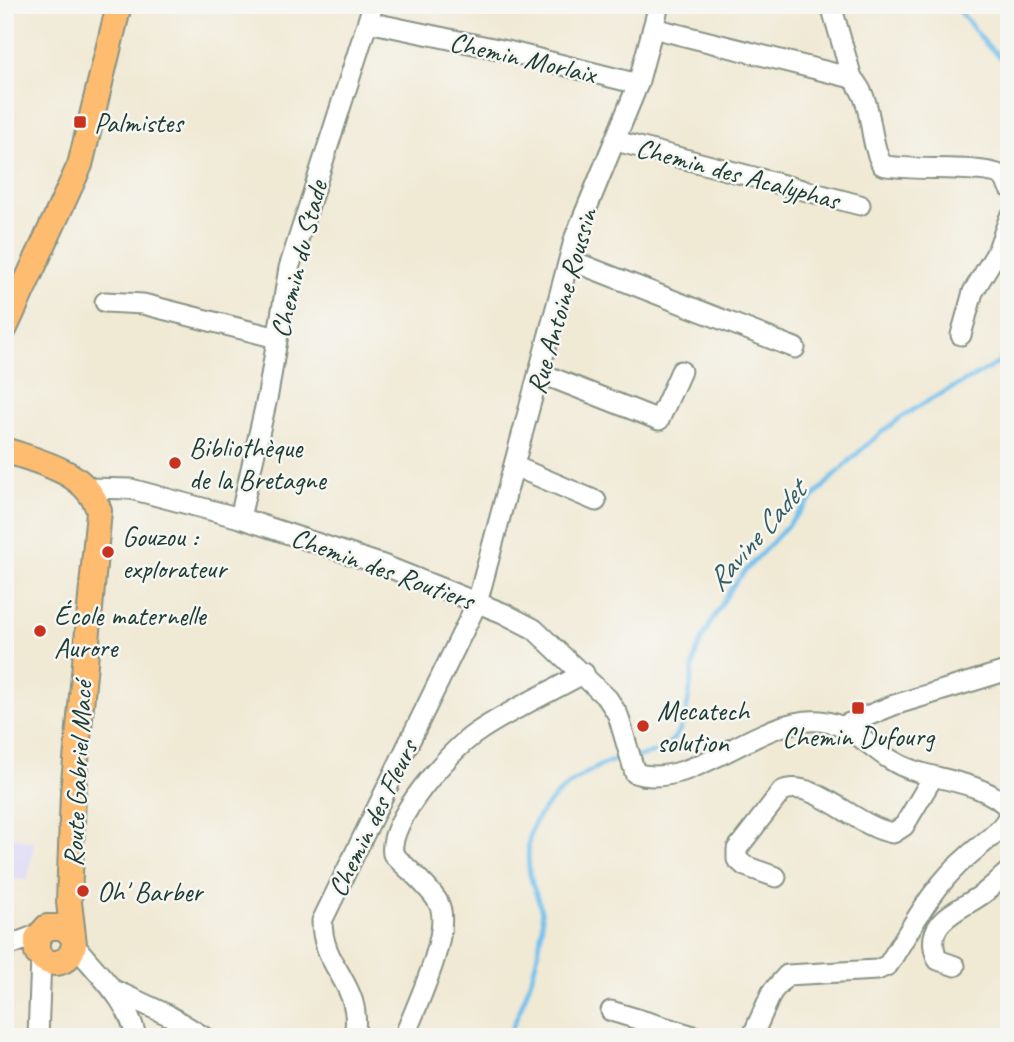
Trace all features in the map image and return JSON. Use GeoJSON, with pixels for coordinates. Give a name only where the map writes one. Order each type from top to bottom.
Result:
{"type":"FeatureCollection","features":[{"type":"Feature","properties":{"kind":"main road"},"geometry":{"type":"LineString","coordinates":[[5,328],[80,165],[119,5]]}},
{"type":"Feature","properties":{"kind":"main road"},"geometry":{"type":"LineString","coordinates":[[5,450],[50,465],[87,488]]}},
{"type":"Feature","properties":{"kind":"main road","name":"Route Gabriel Macé"},"geometry":{"type":"LineString","coordinates":[[53,951],[69,902],[79,699],[99,521],[96,501],[87,488]]}},
{"type":"Feature","properties":{"kind":"street","name":"Rue Antoine Roussin"},"geometry":{"type":"LineString","coordinates":[[477,603],[570,260],[587,205],[638,84],[659,5]]}},
{"type":"Feature","properties":{"kind":"street"},"geometry":{"type":"LineString","coordinates":[[831,5],[852,78],[862,89],[870,112],[875,152],[882,165],[899,170],[988,170],[1003,176],[1009,187]]}},
{"type":"Feature","properties":{"kind":"street","name":"Chemin Morlaix"},"geometry":{"type":"LineString","coordinates":[[370,14],[638,84]]}},
{"type":"Feature","properties":{"kind":"street","name":"Chemin du Stade"},"geometry":{"type":"LineString","coordinates":[[240,517],[268,394],[300,226],[335,132],[370,14]]}},
{"type":"Feature","properties":{"kind":"street"},"geometry":{"type":"LineString","coordinates":[[653,28],[852,78]]}},
{"type":"Feature","properties":{"kind":"street","name":"Chemin des Acalyphas"},"geometry":{"type":"LineString","coordinates":[[616,141],[860,205]]}},
{"type":"Feature","properties":{"kind":"street"},"geometry":{"type":"LineString","coordinates":[[961,335],[972,292],[996,251],[1009,219]]}},
{"type":"Feature","properties":{"kind":"street"},"geometry":{"type":"LineString","coordinates":[[570,260],[795,348]]}},
{"type":"Feature","properties":{"kind":"street"},"geometry":{"type":"LineString","coordinates":[[105,302],[143,304],[277,338]]}},
{"type":"Feature","properties":{"kind":"street"},"geometry":{"type":"LineString","coordinates":[[540,373],[659,421],[681,371]]}},
{"type":"Feature","properties":{"kind":"street"},"geometry":{"type":"LineString","coordinates":[[514,466],[596,501]]}},
{"type":"Feature","properties":{"kind":"street","name":"Chemin des Routiers"},"geometry":{"type":"LineString","coordinates":[[87,488],[131,489],[240,517],[383,565],[534,629],[584,673],[608,699],[618,715],[624,738],[640,775],[705,762],[793,723],[820,721],[845,725]]}},
{"type":"Feature","properties":{"kind":"street","name":"Chemin des Fleurs"},"geometry":{"type":"LineString","coordinates":[[354,1037],[355,1003],[328,955],[322,938],[322,921],[477,603]]}},
{"type":"Feature","properties":{"kind":"street"},"geometry":{"type":"LineString","coordinates":[[752,1037],[772,992],[787,975],[801,972],[877,970],[888,965],[934,891],[962,860],[1005,823],[1009,811],[1000,799],[968,785],[892,764],[845,725],[894,705],[1009,670]]}},
{"type":"Feature","properties":{"kind":"street"},"geometry":{"type":"LineString","coordinates":[[404,1037],[438,945],[442,914],[438,901],[393,855],[391,844],[404,817],[443,763],[475,734],[584,673]]}},
{"type":"Feature","properties":{"kind":"street"},"geometry":{"type":"LineString","coordinates":[[776,877],[745,866],[737,859],[737,849],[782,791],[791,787],[811,791],[875,831],[893,833],[904,826],[933,777]]}},
{"type":"Feature","properties":{"kind":"street"},"geometry":{"type":"LineString","coordinates":[[954,966],[937,960],[932,948],[935,932],[950,913],[983,894],[1009,871]]}},
{"type":"Feature","properties":{"kind":"street"},"geometry":{"type":"LineString","coordinates":[[9,946],[53,951],[94,970],[116,990],[169,1015],[204,1037]]}},
{"type":"Feature","properties":{"kind":"street"},"geometry":{"type":"LineString","coordinates":[[38,1037],[53,951]]}},
{"type":"Feature","properties":{"kind":"street"},"geometry":{"type":"LineString","coordinates":[[116,990],[132,1018],[136,1037]]}},
{"type":"Feature","properties":{"kind":"street"},"geometry":{"type":"LineString","coordinates":[[611,1011],[697,1037]]}},
{"type":"Feature","properties":{"kind":"shaded area"},"geometry":{"type":"Polygon","coordinates":[[[5,836],[34,842],[28,880],[14,879],[9,908],[5,907],[5,836]]]}},
{"type":"Feature","properties":{"kind":"waterway","name":"Ravine Cadet"},"geometry":{"type":"LineString","coordinates":[[955,5],[985,43],[1009,65]]}},
{"type":"Feature","properties":{"kind":"waterway","name":"Ravine Cadet"},"geometry":{"type":"LineString","coordinates":[[635,757],[654,752],[668,744],[678,733],[684,720],[695,658],[701,642],[729,592],[746,570],[864,447],[920,405],[998,363],[1009,347]]}},
{"type":"Feature","properties":{"kind":"waterway","name":"Ravine Cadet"},"geometry":{"type":"LineString","coordinates":[[508,1037],[530,982],[540,939],[542,917],[528,860],[529,839],[535,822],[555,797],[583,775],[626,758]]}},
{"type":"Feature","properties":{"kind":"place","name":"Palmistes"},"geometry":{"type":"Point","coordinates":[80,122]}},
{"type":"Feature","properties":{"kind":"place","name":"Bibliothèque de la Bretagne"},"geometry":{"type":"Point","coordinates":[175,463]}},
{"type":"Feature","properties":{"kind":"place","name":"Gouzou : explorateur"},"geometry":{"type":"Point","coordinates":[108,552]}},
{"type":"Feature","properties":{"kind":"place","name":"École maternelle Aurore"},"geometry":{"type":"Point","coordinates":[40,631]}},
{"type":"Feature","properties":{"kind":"place","name":"Chemin Dufourg"},"geometry":{"type":"Point","coordinates":[858,708]}},
{"type":"Feature","properties":{"kind":"place","name":"Mecatech solution"},"geometry":{"type":"Point","coordinates":[643,726]}},
{"type":"Feature","properties":{"kind":"place","name":"Oh' Barber"},"geometry":{"type":"Point","coordinates":[83,891]}}]}
